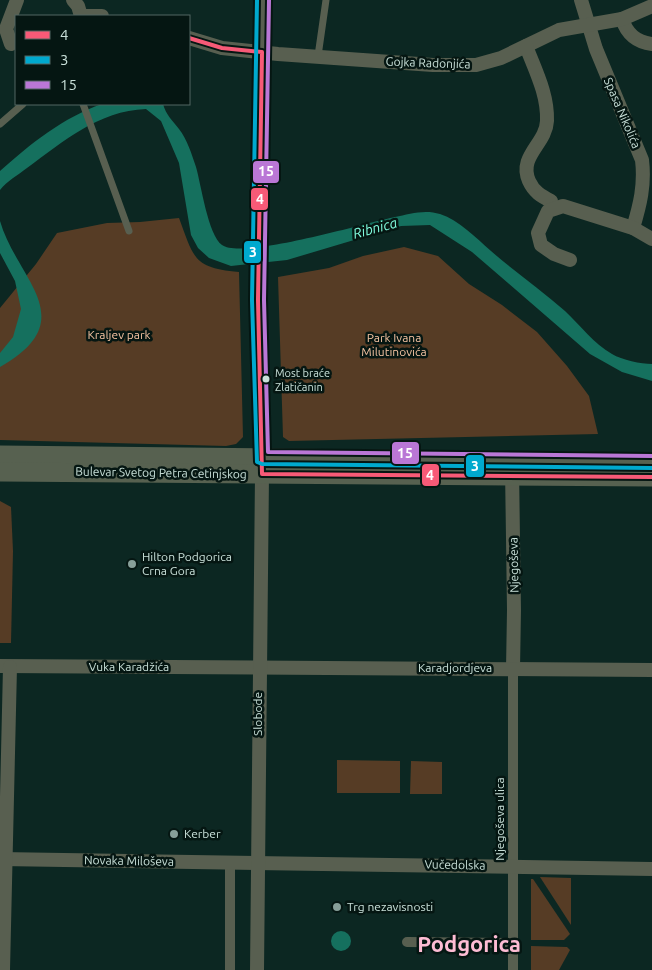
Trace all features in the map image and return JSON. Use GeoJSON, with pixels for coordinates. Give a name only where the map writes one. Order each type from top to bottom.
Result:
{"type":"FeatureCollection","features":[{"type":"Feature","properties":{"kind":"main road","name":"Bulevar Svetog Petra Cetinjskog"},"geometry":{"type":"LineString","coordinates":[[0,455],[262,466]]}},
{"type":"Feature","properties":{"kind":"main road","name":"Bulevar Svetog Petra Cetinjskog"},"geometry":{"type":"LineString","coordinates":[[0,472],[262,466],[512,468],[652,462]]}},
{"type":"Feature","properties":{"kind":"main road","name":"Bulevar Svetog Petra Cetinjskog"},"geometry":{"type":"LineString","coordinates":[[512,468],[652,477]]}},
{"type":"Feature","properties":{"kind":"street"},"geometry":{"type":"LineString","coordinates":[[9,45],[6,29],[17,0]]}},
{"type":"Feature","properties":{"kind":"street"},"geometry":{"type":"LineString","coordinates":[[72,0],[78,6],[81,15]]}},
{"type":"Feature","properties":{"kind":"street"},"geometry":{"type":"LineString","coordinates":[[262,466],[258,300],[263,0]]}},
{"type":"Feature","properties":{"kind":"street","name":"Spasa Nikolića"},"geometry":{"type":"LineString","coordinates":[[581,0],[586,24],[642,160],[644,180],[642,197],[633,228]]}},
{"type":"Feature","properties":{"kind":"street","name":"Gojka Radonjića"},"geometry":{"type":"LineString","coordinates":[[190,38],[222,48],[262,52],[433,65],[476,65],[488,63],[551,33],[586,24],[622,19],[652,6]]}},
{"type":"Feature","properties":{"kind":"street"},"geometry":{"type":"LineString","coordinates":[[622,19],[629,33],[635,39],[652,44]]}},
{"type":"Feature","properties":{"kind":"street"},"geometry":{"type":"LineString","coordinates":[[526,46],[544,93],[547,122],[545,131],[526,161],[525,169],[532,188],[538,195],[551,201]]}},
{"type":"Feature","properties":{"kind":"street"},"geometry":{"type":"LineString","coordinates":[[570,260],[554,254],[541,245],[538,233],[548,211],[563,206],[633,228],[652,239]]}},
{"type":"Feature","properties":{"kind":"street","name":"Slobode"},"geometry":{"type":"LineString","coordinates":[[257,970],[258,667],[262,466]]}},
{"type":"Feature","properties":{"kind":"street","name":"Njegoševa"},"geometry":{"type":"LineString","coordinates":[[512,468],[513,669]]}},
{"type":"Feature","properties":{"kind":"street"},"geometry":{"type":"LineString","coordinates":[[3,970],[5,666]]}},
{"type":"Feature","properties":{"kind":"street","name":"Vuka Karadžića"},"geometry":{"type":"LineString","coordinates":[[5,666],[258,667]]}},
{"type":"Feature","properties":{"kind":"street","name":"Karadjordjeva"},"geometry":{"type":"LineString","coordinates":[[258,667],[652,670]]}},
{"type":"Feature","properties":{"kind":"street","name":"Njegoševa ulica"},"geometry":{"type":"LineString","coordinates":[[513,669],[513,970]]}},
{"type":"Feature","properties":{"kind":"street","name":"Novaka Miloševa"},"geometry":{"type":"LineString","coordinates":[[3,859],[257,862]]}},
{"type":"Feature","properties":{"kind":"street"},"geometry":{"type":"LineString","coordinates":[[230,862],[230,970]]}},
{"type":"Feature","properties":{"kind":"street","name":"Vučedolska"},"geometry":{"type":"LineString","coordinates":[[257,862],[652,870]]}},
{"type":"Feature","properties":{"kind":"street"},"geometry":{"type":"LineString","coordinates":[[406,942],[513,943]]}},
{"type":"Feature","properties":{"kind":"lane"},"geometry":{"type":"LineString","coordinates":[[318,56],[326,0]]}},
{"type":"Feature","properties":{"kind":"lane"},"geometry":{"type":"LineString","coordinates":[[0,124],[22,105]]}},
{"type":"Feature","properties":{"kind":"lane"},"geometry":{"type":"LineString","coordinates":[[83,105],[129,231]]}},
{"type":"Feature","properties":{"kind":"green space","name":"Kraljev park"},"geometry":{"type":"Polygon","coordinates":[[[179,218],[192,252],[197,258],[212,268],[239,272],[243,437],[236,444],[226,446],[0,440],[0,308],[36,264],[57,233],[107,223],[179,218]]]}},
{"type":"Feature","properties":{"kind":"green space","name":"Park Ivana Milutinovića"},"geometry":{"type":"Polygon","coordinates":[[[404,247],[438,256],[469,284],[502,305],[537,332],[567,366],[589,396],[598,434],[289,441],[283,437],[278,277],[329,268],[363,256],[404,247]]]}},
{"type":"Feature","properties":{"kind":"green space"},"geometry":{"type":"Polygon","coordinates":[[[0,501],[11,507],[13,551],[11,643],[0,643],[0,501]]]}},
{"type":"Feature","properties":{"kind":"green space"},"geometry":{"type":"Polygon","coordinates":[[[337,760],[400,761],[400,793],[337,793],[337,760]]]}},
{"type":"Feature","properties":{"kind":"green space"},"geometry":{"type":"Polygon","coordinates":[[[411,761],[442,762],[442,794],[410,794],[411,761]]]}},
{"type":"Feature","properties":{"kind":"green space"},"geometry":{"type":"Polygon","coordinates":[[[540,877],[571,878],[571,925],[540,877]]]}},
{"type":"Feature","properties":{"kind":"green space"},"geometry":{"type":"Polygon","coordinates":[[[531,879],[533,879],[570,934],[564,940],[531,940],[531,879]]]}},
{"type":"Feature","properties":{"kind":"green space"},"geometry":{"type":"Polygon","coordinates":[[[531,946],[567,947],[570,950],[559,970],[531,970],[531,946]]]}},
{"type":"Feature","properties":{"kind":"water","name":"Ribnica"},"geometry":{"type":"Polygon","coordinates":[[[100,105],[163,105],[189,147],[209,220],[217,239],[222,245],[234,248],[253,248],[305,239],[411,213],[429,212],[440,214],[454,220],[467,230],[565,311],[605,350],[626,360],[652,364],[652,381],[622,372],[590,354],[472,252],[430,225],[401,226],[287,260],[231,266],[209,258],[198,248],[191,235],[179,163],[161,121],[146,109],[112,115],[82,129],[13,178],[0,190],[0,171],[11,161],[48,132],[100,105]]]}},
{"type":"Feature","properties":{"kind":"water"},"geometry":{"type":"Polygon","coordinates":[[[0,221],[8,242],[38,298],[41,315],[38,332],[25,349],[0,367],[0,353],[13,337],[21,309],[15,281],[0,253],[0,221]]]}},
{"type":"Feature","properties":{"kind":"water"},"geometry":{"type":"Polygon","coordinates":[[[337,931],[345,931],[351,937],[351,945],[345,951],[337,951],[331,945],[331,937],[337,931]]]}},
{"type":"Feature","properties":{"kind":"transit line","name":"3"},"geometry":{"type":"LineString","coordinates":[[257,0],[252,300],[257,462],[262,464],[652,468]]}},
{"type":"Feature","properties":{"kind":"transit line","name":"15"},"geometry":{"type":"LineString","coordinates":[[269,0],[264,300],[268,452],[652,456]]}},
{"type":"Feature","properties":{"kind":"transit line","name":"4"},"geometry":{"type":"LineString","coordinates":[[190,38],[222,48],[262,52],[258,300],[262,474],[652,477]]}},
{"type":"Feature","properties":{"kind":"place","name":"Most braće Zlatičanin"},"geometry":{"type":"Point","coordinates":[266,379]}},
{"type":"Feature","properties":{"kind":"place","name":"Hilton Podgorica Crna Gora"},"geometry":{"type":"Point","coordinates":[132,564]}},
{"type":"Feature","properties":{"kind":"place","name":"Kerber"},"geometry":{"type":"Point","coordinates":[174,834]}},
{"type":"Feature","properties":{"kind":"place","name":"Trg nezavisnosti"},"geometry":{"type":"Point","coordinates":[337,907]}},
{"type":"Feature","properties":{"kind":"district","name":"Podgorica"},"geometry":{"type":"Point","coordinates":[469,944]}}]}
